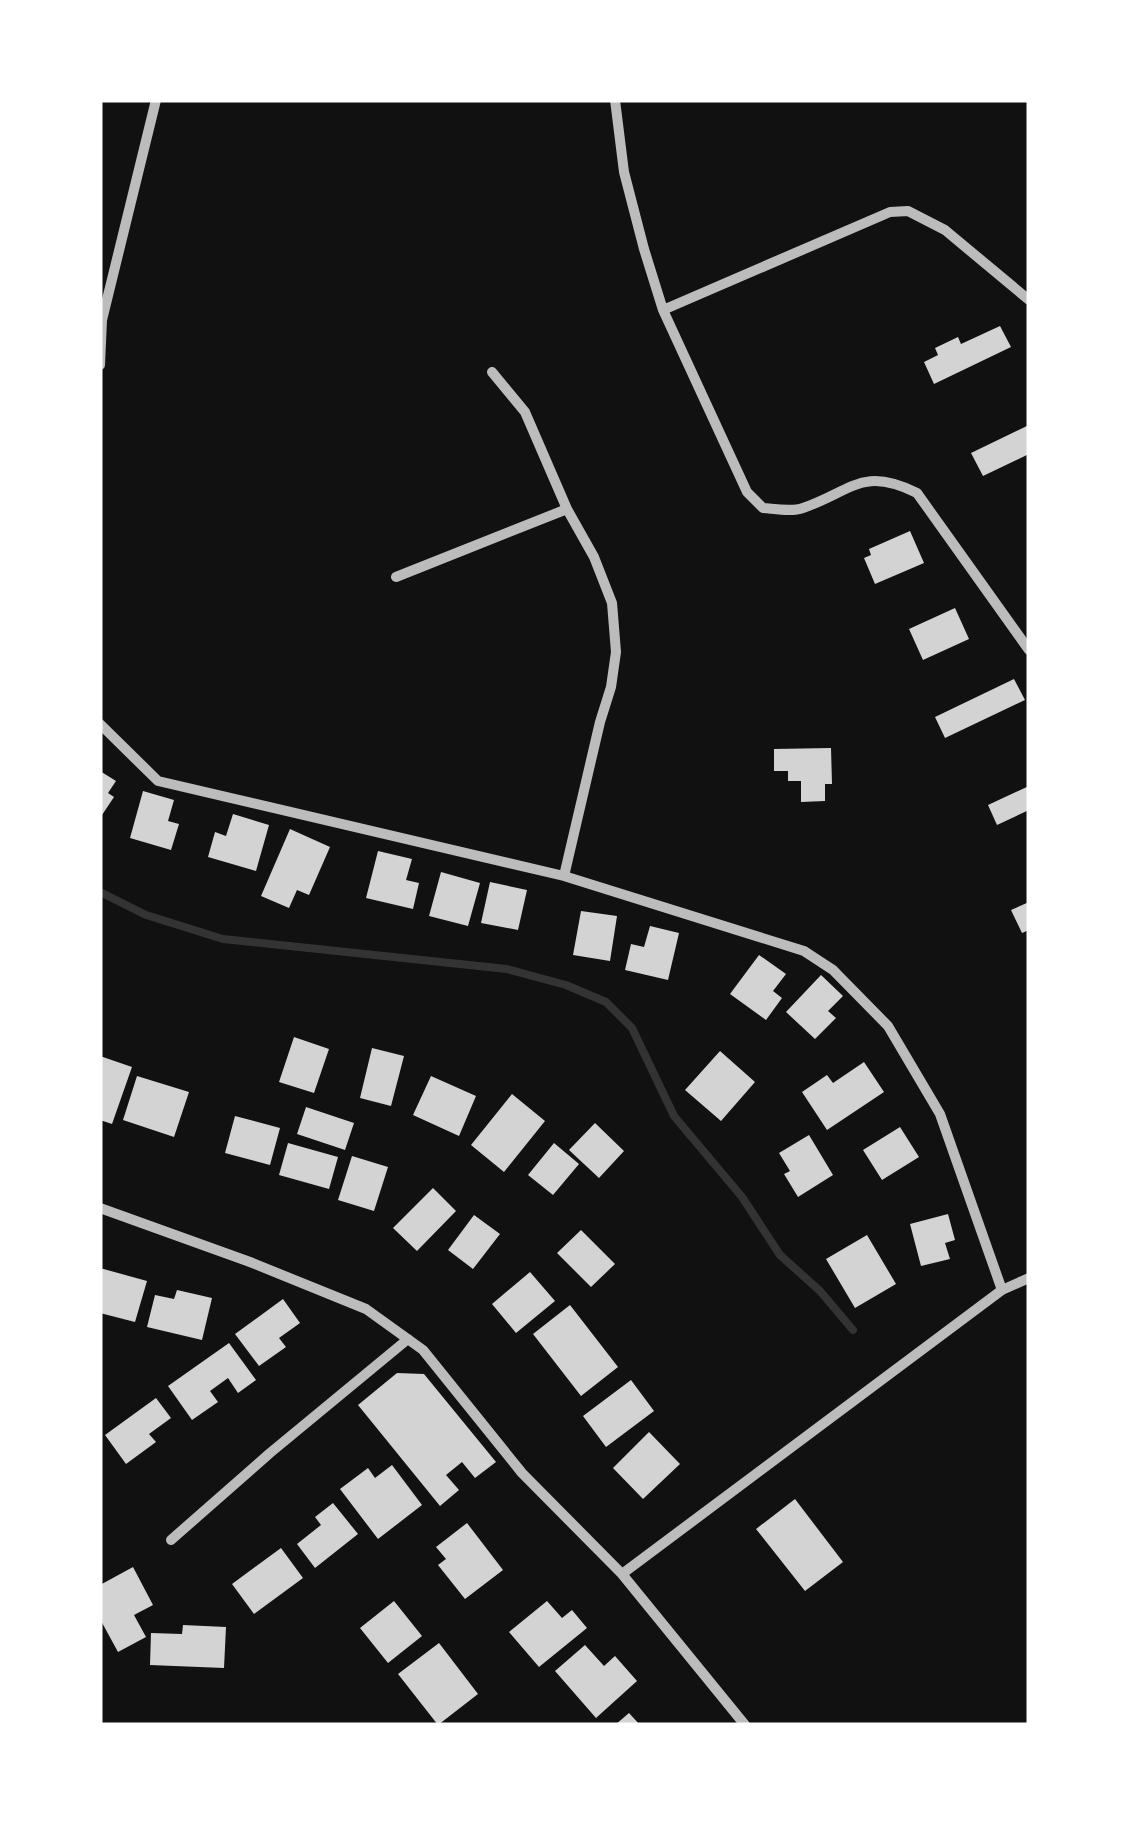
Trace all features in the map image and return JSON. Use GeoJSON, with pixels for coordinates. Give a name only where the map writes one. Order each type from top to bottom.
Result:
{"type":"FeatureCollection","features":[{"type":"Feature","properties":{"kind":"street"},"geometry":{"type":"LineString","coordinates":[[100,365],[101,320],[156,100]]}},
{"type":"Feature","properties":{"kind":"street"},"geometry":{"type":"LineString","coordinates":[[615,100],[624,172],[663,310],[746,492],[763,508],[800,510],[867,480],[896,482],[917,492],[1029,650]]}},
{"type":"Feature","properties":{"kind":"street"},"geometry":{"type":"LineString","coordinates":[[663,310],[890,212],[908,211],[945,230],[1029,300]]}},
{"type":"Feature","properties":{"kind":"street"},"geometry":{"type":"LineString","coordinates":[[492,372],[525,412],[612,603],[616,652],[611,687],[564,876]]}},
{"type":"Feature","properties":{"kind":"street"},"geometry":{"type":"LineString","coordinates":[[396,577],[567,510]]}},
{"type":"Feature","properties":{"kind":"street"},"geometry":{"type":"LineString","coordinates":[[100,724],[158,780],[564,876],[804,952],[833,970],[888,1026],[940,1114],[1002,1290]]}},
{"type":"Feature","properties":{"kind":"street"},"geometry":{"type":"LineString","coordinates":[[100,1208],[366,1309],[423,1350],[522,1474],[622,1574],[744,1725]]}},
{"type":"Feature","properties":{"kind":"street"},"geometry":{"type":"LineString","coordinates":[[622,1574],[1002,1290],[1029,1278]]}},
{"type":"Feature","properties":{"kind":"street"},"geometry":{"type":"LineString","coordinates":[[171,1540],[408,1338]]}},
{"type":"Feature","properties":{"kind":"building"},"geometry":{"type":"Polygon","coordinates":[[[1000,326],[1011,347],[934,384],[924,362],[938,355],[935,348],[958,337],[961,344],[1000,326]]]}},
{"type":"Feature","properties":{"kind":"building"},"geometry":{"type":"Polygon","coordinates":[[[1029,425],[1029,454],[983,476],[971,453],[1029,425]]]}},
{"type":"Feature","properties":{"kind":"building"},"geometry":{"type":"Polygon","coordinates":[[[910,531],[924,563],[875,584],[864,558],[871,555],[869,549],[910,531]]]}},
{"type":"Feature","properties":{"kind":"building"},"geometry":{"type":"Polygon","coordinates":[[[955,608],[969,639],[923,660],[909,629],[955,608]]]}},
{"type":"Feature","properties":{"kind":"building"},"geometry":{"type":"Polygon","coordinates":[[[1014,679],[1025,700],[945,738],[935,717],[1014,679]]]}},
{"type":"Feature","properties":{"kind":"building"},"geometry":{"type":"Polygon","coordinates":[[[831,748],[832,784],[825,784],[825,801],[801,802],[801,781],[788,781],[788,771],[774,771],[774,749],[831,748]]]}},
{"type":"Feature","properties":{"kind":"building"},"geometry":{"type":"Polygon","coordinates":[[[100,771],[116,781],[108,793],[114,797],[100,818],[100,771]]]}},
{"type":"Feature","properties":{"kind":"building"},"geometry":{"type":"Polygon","coordinates":[[[1029,786],[1029,810],[997,825],[988,805],[1029,786]]]}},
{"type":"Feature","properties":{"kind":"building"},"geometry":{"type":"Polygon","coordinates":[[[143,791],[174,800],[168,821],[179,824],[171,850],[130,838],[143,791]]]}},
{"type":"Feature","properties":{"kind":"building"},"geometry":{"type":"Polygon","coordinates":[[[233,814],[269,825],[256,871],[208,857],[215,832],[226,836],[233,814]]]}},
{"type":"Feature","properties":{"kind":"building"},"geometry":{"type":"Polygon","coordinates":[[[290,829],[330,847],[309,895],[297,890],[289,908],[261,896],[290,829]]]}},
{"type":"Feature","properties":{"kind":"building"},"geometry":{"type":"Polygon","coordinates":[[[378,851],[412,859],[406,880],[419,883],[413,909],[366,898],[378,851]]]}},
{"type":"Feature","properties":{"kind":"building"},"geometry":{"type":"Polygon","coordinates":[[[441,872],[480,883],[468,926],[429,916],[441,872]]]}},
{"type":"Feature","properties":{"kind":"building"},"geometry":{"type":"Polygon","coordinates":[[[490,882],[527,890],[518,930],[481,923],[490,882]]]}},
{"type":"Feature","properties":{"kind":"building"},"geometry":{"type":"Polygon","coordinates":[[[1029,902],[1029,930],[1022,933],[1011,910],[1029,902]]]}},
{"type":"Feature","properties":{"kind":"building"},"geometry":{"type":"Polygon","coordinates":[[[581,911],[617,916],[610,961],[573,955],[581,911]]]}},
{"type":"Feature","properties":{"kind":"building"},"geometry":{"type":"Polygon","coordinates":[[[650,926],[679,933],[668,980],[625,970],[631,944],[644,947],[650,926]]]}},
{"type":"Feature","properties":{"kind":"building"},"geometry":{"type":"Polygon","coordinates":[[[759,955],[786,974],[773,991],[782,998],[766,1020],[730,994],[759,955]]]}},
{"type":"Feature","properties":{"kind":"building"},"geometry":{"type":"Polygon","coordinates":[[[821,975],[843,996],[828,1011],[836,1018],[815,1039],[786,1012],[821,975]]]}},
{"type":"Feature","properties":{"kind":"building"},"geometry":{"type":"Polygon","coordinates":[[[294,1037],[329,1049],[314,1093],[279,1082],[294,1037]]]}},
{"type":"Feature","properties":{"kind":"building"},"geometry":{"type":"Polygon","coordinates":[[[372,1048],[404,1056],[391,1106],[360,1098],[372,1048]]]}},
{"type":"Feature","properties":{"kind":"building"},"geometry":{"type":"Polygon","coordinates":[[[720,1051],[755,1082],[721,1121],[685,1090],[720,1051]]]}},
{"type":"Feature","properties":{"kind":"building"},"geometry":{"type":"Polygon","coordinates":[[[100,1056],[132,1067],[112,1124],[100,1120],[100,1056]]]}},
{"type":"Feature","properties":{"kind":"building"},"geometry":{"type":"Polygon","coordinates":[[[864,1062],[884,1092],[827,1130],[802,1092],[827,1075],[833,1083],[864,1062]]]}},
{"type":"Feature","properties":{"kind":"building"},"geometry":{"type":"Polygon","coordinates":[[[137,1076],[189,1092],[174,1137],[123,1120],[137,1076]]]}},
{"type":"Feature","properties":{"kind":"building"},"geometry":{"type":"Polygon","coordinates":[[[431,1076],[476,1096],[459,1136],[413,1115],[431,1076]]]}},
{"type":"Feature","properties":{"kind":"building"},"geometry":{"type":"Polygon","coordinates":[[[512,1094],[545,1121],[504,1172],[471,1145],[512,1094]]]}},
{"type":"Feature","properties":{"kind":"building"},"geometry":{"type":"Polygon","coordinates":[[[306,1107],[354,1123],[345,1150],[297,1134],[306,1107]]]}},
{"type":"Feature","properties":{"kind":"building"},"geometry":{"type":"Polygon","coordinates":[[[235,1116],[280,1128],[270,1165],[225,1153],[235,1116]]]}},
{"type":"Feature","properties":{"kind":"building"},"geometry":{"type":"Polygon","coordinates":[[[595,1123],[624,1151],[599,1178],[569,1150],[595,1123]]]}},
{"type":"Feature","properties":{"kind":"building"},"geometry":{"type":"Polygon","coordinates":[[[900,1127],[919,1157],[882,1180],[863,1150],[900,1127]]]}},
{"type":"Feature","properties":{"kind":"building"},"geometry":{"type":"Polygon","coordinates":[[[809,1135],[833,1175],[798,1197],[784,1174],[790,1171],[779,1153],[809,1135]]]}},
{"type":"Feature","properties":{"kind":"building"},"geometry":{"type":"Polygon","coordinates":[[[288,1143],[338,1157],[329,1189],[279,1175],[288,1143]]]}},
{"type":"Feature","properties":{"kind":"building"},"geometry":{"type":"Polygon","coordinates":[[[554,1143],[579,1164],[553,1195],[528,1175],[554,1143]]]}},
{"type":"Feature","properties":{"kind":"building"},"geometry":{"type":"Polygon","coordinates":[[[352,1156],[388,1167],[374,1211],[338,1200],[352,1156]]]}},
{"type":"Feature","properties":{"kind":"building"},"geometry":{"type":"Polygon","coordinates":[[[433,1188],[456,1211],[417,1251],[393,1228],[433,1188]]]}},
{"type":"Feature","properties":{"kind":"building"},"geometry":{"type":"Polygon","coordinates":[[[948,1214],[955,1240],[945,1243],[950,1259],[921,1266],[910,1224],[948,1214]]]}},
{"type":"Feature","properties":{"kind":"building"},"geometry":{"type":"Polygon","coordinates":[[[474,1215],[500,1234],[473,1269],[448,1250],[474,1215]]]}},
{"type":"Feature","properties":{"kind":"building"},"geometry":{"type":"Polygon","coordinates":[[[581,1230],[615,1264],[591,1287],[557,1253],[581,1230]]]}},
{"type":"Feature","properties":{"kind":"building"},"geometry":{"type":"Polygon","coordinates":[[[867,1235],[896,1284],[855,1308],[826,1259],[867,1235]]]}},
{"type":"Feature","properties":{"kind":"building"},"geometry":{"type":"Polygon","coordinates":[[[100,1268],[147,1281],[135,1322],[100,1313],[100,1268]]]}},
{"type":"Feature","properties":{"kind":"building"},"geometry":{"type":"Polygon","coordinates":[[[530,1272],[555,1301],[516,1333],[492,1304],[530,1272]]]}},
{"type":"Feature","properties":{"kind":"building"},"geometry":{"type":"Polygon","coordinates":[[[177,1290],[212,1298],[202,1340],[147,1327],[155,1295],[174,1299],[177,1290]]]}},
{"type":"Feature","properties":{"kind":"building"},"geometry":{"type":"Polygon","coordinates":[[[283,1299],[300,1323],[279,1338],[286,1347],[259,1366],[235,1334],[283,1299]]]}},
{"type":"Feature","properties":{"kind":"building"},"geometry":{"type":"Polygon","coordinates":[[[570,1305],[618,1367],[581,1396],[533,1334],[570,1305]]]}},
{"type":"Feature","properties":{"kind":"building"},"geometry":{"type":"Polygon","coordinates":[[[229,1343],[256,1380],[238,1393],[228,1378],[210,1391],[218,1402],[192,1420],[168,1386],[229,1343]]]}},
{"type":"Feature","properties":{"kind":"building"},"geometry":{"type":"Polygon","coordinates":[[[397,1373],[424,1374],[496,1462],[475,1478],[462,1462],[446,1475],[459,1490],[440,1506],[358,1405],[397,1373]]]}},
{"type":"Feature","properties":{"kind":"building"},"geometry":{"type":"Polygon","coordinates":[[[631,1380],[654,1411],[606,1447],[583,1416],[631,1380]]]}},
{"type":"Feature","properties":{"kind":"building"},"geometry":{"type":"Polygon","coordinates":[[[156,1398],[171,1418],[149,1434],[156,1442],[126,1464],[105,1435],[156,1398]]]}},
{"type":"Feature","properties":{"kind":"building"},"geometry":{"type":"Polygon","coordinates":[[[649,1432],[680,1464],[643,1499],[613,1468],[649,1432]]]}},
{"type":"Feature","properties":{"kind":"building"},"geometry":{"type":"Polygon","coordinates":[[[392,1465],[422,1505],[378,1539],[340,1489],[368,1468],[375,1478],[392,1465]]]}},
{"type":"Feature","properties":{"kind":"building"},"geometry":{"type":"Polygon","coordinates":[[[795,1499],[843,1562],[805,1591],[756,1529],[795,1499]]]}},
{"type":"Feature","properties":{"kind":"building"},"geometry":{"type":"Polygon","coordinates":[[[333,1503],[358,1534],[315,1568],[297,1544],[321,1525],[315,1517],[333,1503]]]}},
{"type":"Feature","properties":{"kind":"building"},"geometry":{"type":"Polygon","coordinates":[[[467,1523],[503,1570],[465,1599],[438,1565],[446,1559],[436,1547],[467,1523]]]}},
{"type":"Feature","properties":{"kind":"building"},"geometry":{"type":"Polygon","coordinates":[[[281,1548],[303,1578],[254,1614],[232,1584],[281,1548]]]}},
{"type":"Feature","properties":{"kind":"building"},"geometry":{"type":"Polygon","coordinates":[[[133,1567],[153,1605],[134,1615],[146,1637],[118,1652],[100,1619],[100,1585],[133,1567]]]}},
{"type":"Feature","properties":{"kind":"building"},"geometry":{"type":"Polygon","coordinates":[[[394,1601],[422,1636],[388,1663],[360,1628],[394,1601]]]}},
{"type":"Feature","properties":{"kind":"building"},"geometry":{"type":"Polygon","coordinates":[[[547,1601],[562,1618],[572,1610],[587,1628],[539,1667],[509,1632],[547,1601]]]}},
{"type":"Feature","properties":{"kind":"building"},"geometry":{"type":"Polygon","coordinates":[[[183,1625],[226,1627],[224,1668],[150,1665],[151,1633],[182,1634],[183,1625]]]}},
{"type":"Feature","properties":{"kind":"building"},"geometry":{"type":"Polygon","coordinates":[[[439,1643],[478,1694],[438,1725],[398,1674],[439,1643]]]}},
{"type":"Feature","properties":{"kind":"building"},"geometry":{"type":"Polygon","coordinates":[[[585,1645],[604,1666],[615,1656],[637,1681],[596,1718],[555,1671],[585,1645]]]}},
{"type":"Feature","properties":{"kind":"building"},"geometry":{"type":"Polygon","coordinates":[[[629,1713],[640,1725],[615,1725],[629,1713]]]}},
{"type":"Feature","properties":{"kind":"waterway"},"geometry":{"type":"LineString","coordinates":[[100,892],[146,915],[223,939],[507,969],[566,985],[606,1002],[632,1028],[674,1116],[742,1197],[780,1255],[820,1291],[853,1330]]}}]}
